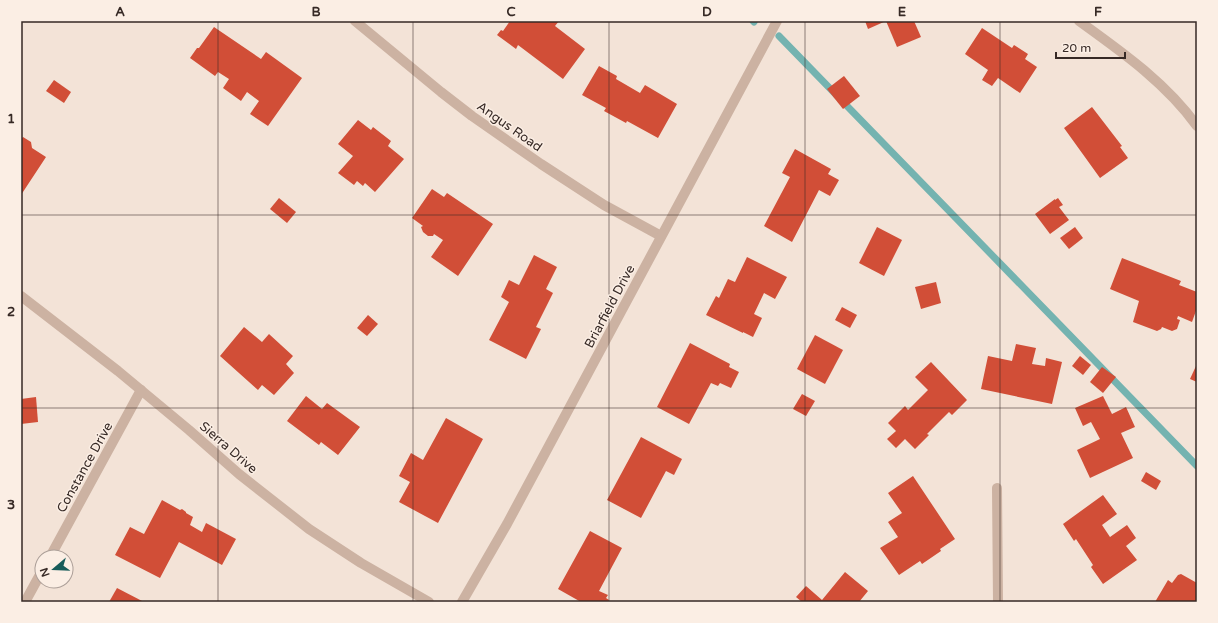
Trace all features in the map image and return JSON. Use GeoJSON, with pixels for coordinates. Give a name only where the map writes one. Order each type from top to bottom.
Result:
{"type":"FeatureCollection","features":[{"type":"Feature","properties":{"kind":"street","name":"Angus Road"},"geometry":{"type":"LineString","coordinates":[[355,21],[472,116],[535,160],[604,205],[661,236]]}},
{"type":"Feature","properties":{"kind":"street","name":"Briarfield Drive"},"geometry":{"type":"LineString","coordinates":[[462,602],[507,524],[776,21]]}},
{"type":"Feature","properties":{"kind":"street"},"geometry":{"type":"LineString","coordinates":[[1079,21],[1138,65],[1167,91],[1197,126]]}},
{"type":"Feature","properties":{"kind":"street","name":"Sierra Drive"},"geometry":{"type":"LineString","coordinates":[[21,296],[118,370],[239,474],[309,529],[361,563],[429,602]]}},
{"type":"Feature","properties":{"kind":"street","name":"Constance Drive"},"geometry":{"type":"LineString","coordinates":[[54,549],[141,390]]}},
{"type":"Feature","properties":{"kind":"street"},"geometry":{"type":"LineString","coordinates":[[997,488],[998,602]]}},
{"type":"Feature","properties":{"kind":"street"},"geometry":{"type":"LineString","coordinates":[[25,602],[34,586]]}},
{"type":"Feature","properties":{"kind":"building"},"geometry":{"type":"Polygon","coordinates":[[[510,21],[559,21],[555,26],[585,49],[563,79],[518,45],[516,49],[497,35],[501,30],[503,31],[510,21]]]}},
{"type":"Feature","properties":{"kind":"building"},"geometry":{"type":"Polygon","coordinates":[[[865,21],[886,21],[868,29],[865,21]]]}},
{"type":"Feature","properties":{"kind":"building"},"geometry":{"type":"Polygon","coordinates":[[[886,21],[914,21],[921,37],[897,47],[886,21]]]}},
{"type":"Feature","properties":{"kind":"building"},"geometry":{"type":"Polygon","coordinates":[[[214,27],[261,59],[266,52],[302,78],[268,126],[250,114],[259,101],[247,92],[241,101],[223,88],[229,79],[218,72],[215,76],[190,58],[214,27]]]}},
{"type":"Feature","properties":{"kind":"building"},"geometry":{"type":"Polygon","coordinates":[[[982,28],[1012,48],[1014,45],[1028,54],[1025,59],[1037,67],[1020,93],[998,78],[992,86],[982,80],[988,70],[965,54],[982,28]]]}},
{"type":"Feature","properties":{"kind":"building"},"geometry":{"type":"Polygon","coordinates":[[[599,66],[617,76],[616,79],[640,93],[645,85],[677,104],[658,138],[627,121],[626,123],[604,111],[606,108],[582,95],[599,66]]]}},
{"type":"Feature","properties":{"kind":"building"},"geometry":{"type":"Polygon","coordinates":[[[844,76],[860,96],[843,109],[827,89],[844,76]]]}},
{"type":"Feature","properties":{"kind":"building"},"geometry":{"type":"Polygon","coordinates":[[[54,80],[71,92],[64,103],[46,91],[54,80]]]}},
{"type":"Feature","properties":{"kind":"building"},"geometry":{"type":"Polygon","coordinates":[[[1092,107],[1122,146],[1120,147],[1128,158],[1100,178],[1064,128],[1092,107]]]}},
{"type":"Feature","properties":{"kind":"building"},"geometry":{"type":"Polygon","coordinates":[[[358,120],[371,130],[373,127],[391,141],[388,146],[404,159],[375,192],[365,183],[363,186],[357,181],[354,185],[338,173],[353,156],[338,144],[358,120]]]}},
{"type":"Feature","properties":{"kind":"building"},"geometry":{"type":"Polygon","coordinates":[[[23,137],[31,142],[32,148],[46,157],[21,195],[21,139],[23,137]]]}},
{"type":"Feature","properties":{"kind":"building"},"geometry":{"type":"Polygon","coordinates":[[[795,149],[831,169],[828,174],[839,180],[830,196],[819,190],[792,242],[764,226],[790,177],[782,173],[795,149]]]}},
{"type":"Feature","properties":{"kind":"building"},"geometry":{"type":"Polygon","coordinates":[[[432,189],[444,197],[447,193],[493,224],[458,276],[431,257],[443,240],[434,234],[433,236],[428,236],[423,232],[421,227],[423,226],[412,218],[432,189]]]}},
{"type":"Feature","properties":{"kind":"building"},"geometry":{"type":"Polygon","coordinates":[[[279,198],[296,212],[287,223],[270,209],[279,198]]]}},
{"type":"Feature","properties":{"kind":"building"},"geometry":{"type":"Polygon","coordinates":[[[1058,198],[1063,205],[1059,207],[1069,220],[1050,234],[1035,214],[1058,198]]]}},
{"type":"Feature","properties":{"kind":"building"},"geometry":{"type":"Polygon","coordinates":[[[877,227],[902,240],[884,276],[859,263],[877,227]]]}},
{"type":"Feature","properties":{"kind":"building"},"geometry":{"type":"Polygon","coordinates":[[[1075,227],[1083,238],[1069,249],[1060,238],[1075,227]]]}},
{"type":"Feature","properties":{"kind":"building"},"geometry":{"type":"Polygon","coordinates":[[[534,255],[557,267],[546,289],[553,293],[536,327],[541,329],[526,359],[489,340],[509,302],[501,297],[509,280],[519,285],[534,255]]]}},
{"type":"Feature","properties":{"kind":"building"},"geometry":{"type":"Polygon","coordinates":[[[747,257],[787,277],[775,299],[764,293],[754,314],[762,318],[753,337],[706,315],[716,296],[719,298],[728,279],[735,282],[747,257]]]}},
{"type":"Feature","properties":{"kind":"building"},"geometry":{"type":"Polygon","coordinates":[[[1122,258],[1181,281],[1179,285],[1197,292],[1197,308],[1192,322],[1178,316],[1177,319],[1180,320],[1177,329],[1172,331],[1162,327],[1157,331],[1133,322],[1139,301],[1110,289],[1122,258]]]}},
{"type":"Feature","properties":{"kind":"building"},"geometry":{"type":"Polygon","coordinates":[[[936,282],[941,303],[921,309],[915,287],[936,282]]]}},
{"type":"Feature","properties":{"kind":"building"},"geometry":{"type":"Polygon","coordinates":[[[842,307],[857,315],[850,328],[835,320],[842,307]]]}},
{"type":"Feature","properties":{"kind":"building"},"geometry":{"type":"Polygon","coordinates":[[[368,315],[378,324],[367,336],[357,328],[368,315]]]}},
{"type":"Feature","properties":{"kind":"building"},"geometry":{"type":"Polygon","coordinates":[[[244,327],[262,342],[269,334],[293,356],[286,364],[294,373],[274,395],[262,385],[258,390],[220,356],[244,327]]]}},
{"type":"Feature","properties":{"kind":"building"},"geometry":{"type":"Polygon","coordinates":[[[815,335],[843,350],[825,384],[797,369],[815,335]]]}},
{"type":"Feature","properties":{"kind":"building"},"geometry":{"type":"Polygon","coordinates":[[[690,343],[730,364],[729,367],[739,372],[731,388],[720,383],[718,386],[711,383],[689,424],[657,407],[690,343]]]}},
{"type":"Feature","properties":{"kind":"building"},"geometry":{"type":"Polygon","coordinates":[[[1016,344],[1036,348],[1032,364],[1045,366],[1046,358],[1062,362],[1052,404],[981,389],[988,356],[1012,361],[1016,344]]]}},
{"type":"Feature","properties":{"kind":"building"},"geometry":{"type":"Polygon","coordinates":[[[1080,356],[1091,365],[1083,375],[1072,366],[1080,356]]]}},
{"type":"Feature","properties":{"kind":"building"},"geometry":{"type":"Polygon","coordinates":[[[931,362],[967,400],[952,415],[949,412],[927,434],[929,435],[915,449],[905,439],[896,448],[887,439],[896,431],[888,423],[905,406],[908,410],[928,390],[915,377],[931,362]]]}},
{"type":"Feature","properties":{"kind":"building"},"geometry":{"type":"Polygon","coordinates":[[[1196,366],[1197,367],[1197,382],[1190,379],[1196,366]]]}},
{"type":"Feature","properties":{"kind":"building"},"geometry":{"type":"Polygon","coordinates":[[[1102,367],[1116,377],[1103,393],[1090,382],[1102,367]]]}},
{"type":"Feature","properties":{"kind":"building"},"geometry":{"type":"Polygon","coordinates":[[[802,394],[815,401],[806,416],[793,409],[802,394]]]}},
{"type":"Feature","properties":{"kind":"building"},"geometry":{"type":"Polygon","coordinates":[[[306,396],[322,409],[327,403],[360,427],[338,455],[321,442],[319,445],[287,421],[306,396]]]}},
{"type":"Feature","properties":{"kind":"building"},"geometry":{"type":"Polygon","coordinates":[[[1103,396],[1112,414],[1126,407],[1135,427],[1121,433],[1133,458],[1090,478],[1077,450],[1100,439],[1091,422],[1083,426],[1075,408],[1103,396]]]}},
{"type":"Feature","properties":{"kind":"building"},"geometry":{"type":"Polygon","coordinates":[[[36,397],[38,422],[21,424],[21,399],[36,397]]]}},
{"type":"Feature","properties":{"kind":"building"},"geometry":{"type":"Polygon","coordinates":[[[446,418],[483,439],[438,523],[399,502],[410,482],[399,476],[411,453],[423,460],[446,418]]]}},
{"type":"Feature","properties":{"kind":"building"},"geometry":{"type":"Polygon","coordinates":[[[641,437],[682,459],[674,475],[666,471],[641,518],[607,500],[641,437]]]}},
{"type":"Feature","properties":{"kind":"building"},"geometry":{"type":"Polygon","coordinates":[[[1146,472],[1161,481],[1156,490],[1141,481],[1146,472]]]}},
{"type":"Feature","properties":{"kind":"building"},"geometry":{"type":"Polygon","coordinates":[[[913,476],[955,539],[922,564],[920,561],[899,575],[880,548],[898,537],[888,522],[902,513],[888,493],[913,476]]]}},
{"type":"Feature","properties":{"kind":"building"},"geometry":{"type":"Polygon","coordinates":[[[1103,495],[1117,514],[1102,525],[1110,537],[1127,525],[1136,538],[1126,546],[1137,560],[1103,584],[1091,567],[1093,565],[1076,539],[1074,541],[1063,524],[1103,495]]]}},
{"type":"Feature","properties":{"kind":"building"},"geometry":{"type":"Polygon","coordinates":[[[162,500],[180,510],[182,509],[193,517],[190,525],[202,532],[206,523],[236,539],[222,565],[179,542],[160,578],[115,555],[130,527],[144,534],[162,500]]]}},
{"type":"Feature","properties":{"kind":"building"},"geometry":{"type":"Polygon","coordinates":[[[590,531],[622,548],[599,591],[608,595],[606,598],[609,600],[608,602],[581,602],[558,589],[590,531]]]}},
{"type":"Feature","properties":{"kind":"building"},"geometry":{"type":"Polygon","coordinates":[[[845,572],[868,591],[859,602],[802,602],[796,597],[806,586],[822,600],[845,572]]]}},
{"type":"Feature","properties":{"kind":"building"},"geometry":{"type":"Polygon","coordinates":[[[1181,574],[1197,583],[1197,602],[1155,602],[1168,580],[1172,583],[1178,575],[1181,574]]]}},
{"type":"Feature","properties":{"kind":"building"},"geometry":{"type":"Polygon","coordinates":[[[117,588],[144,602],[109,602],[117,588]]]}},
{"type":"Feature","properties":{"kind":"waterway"},"geometry":{"type":"LineString","coordinates":[[779,36],[1197,466]]}}]}
